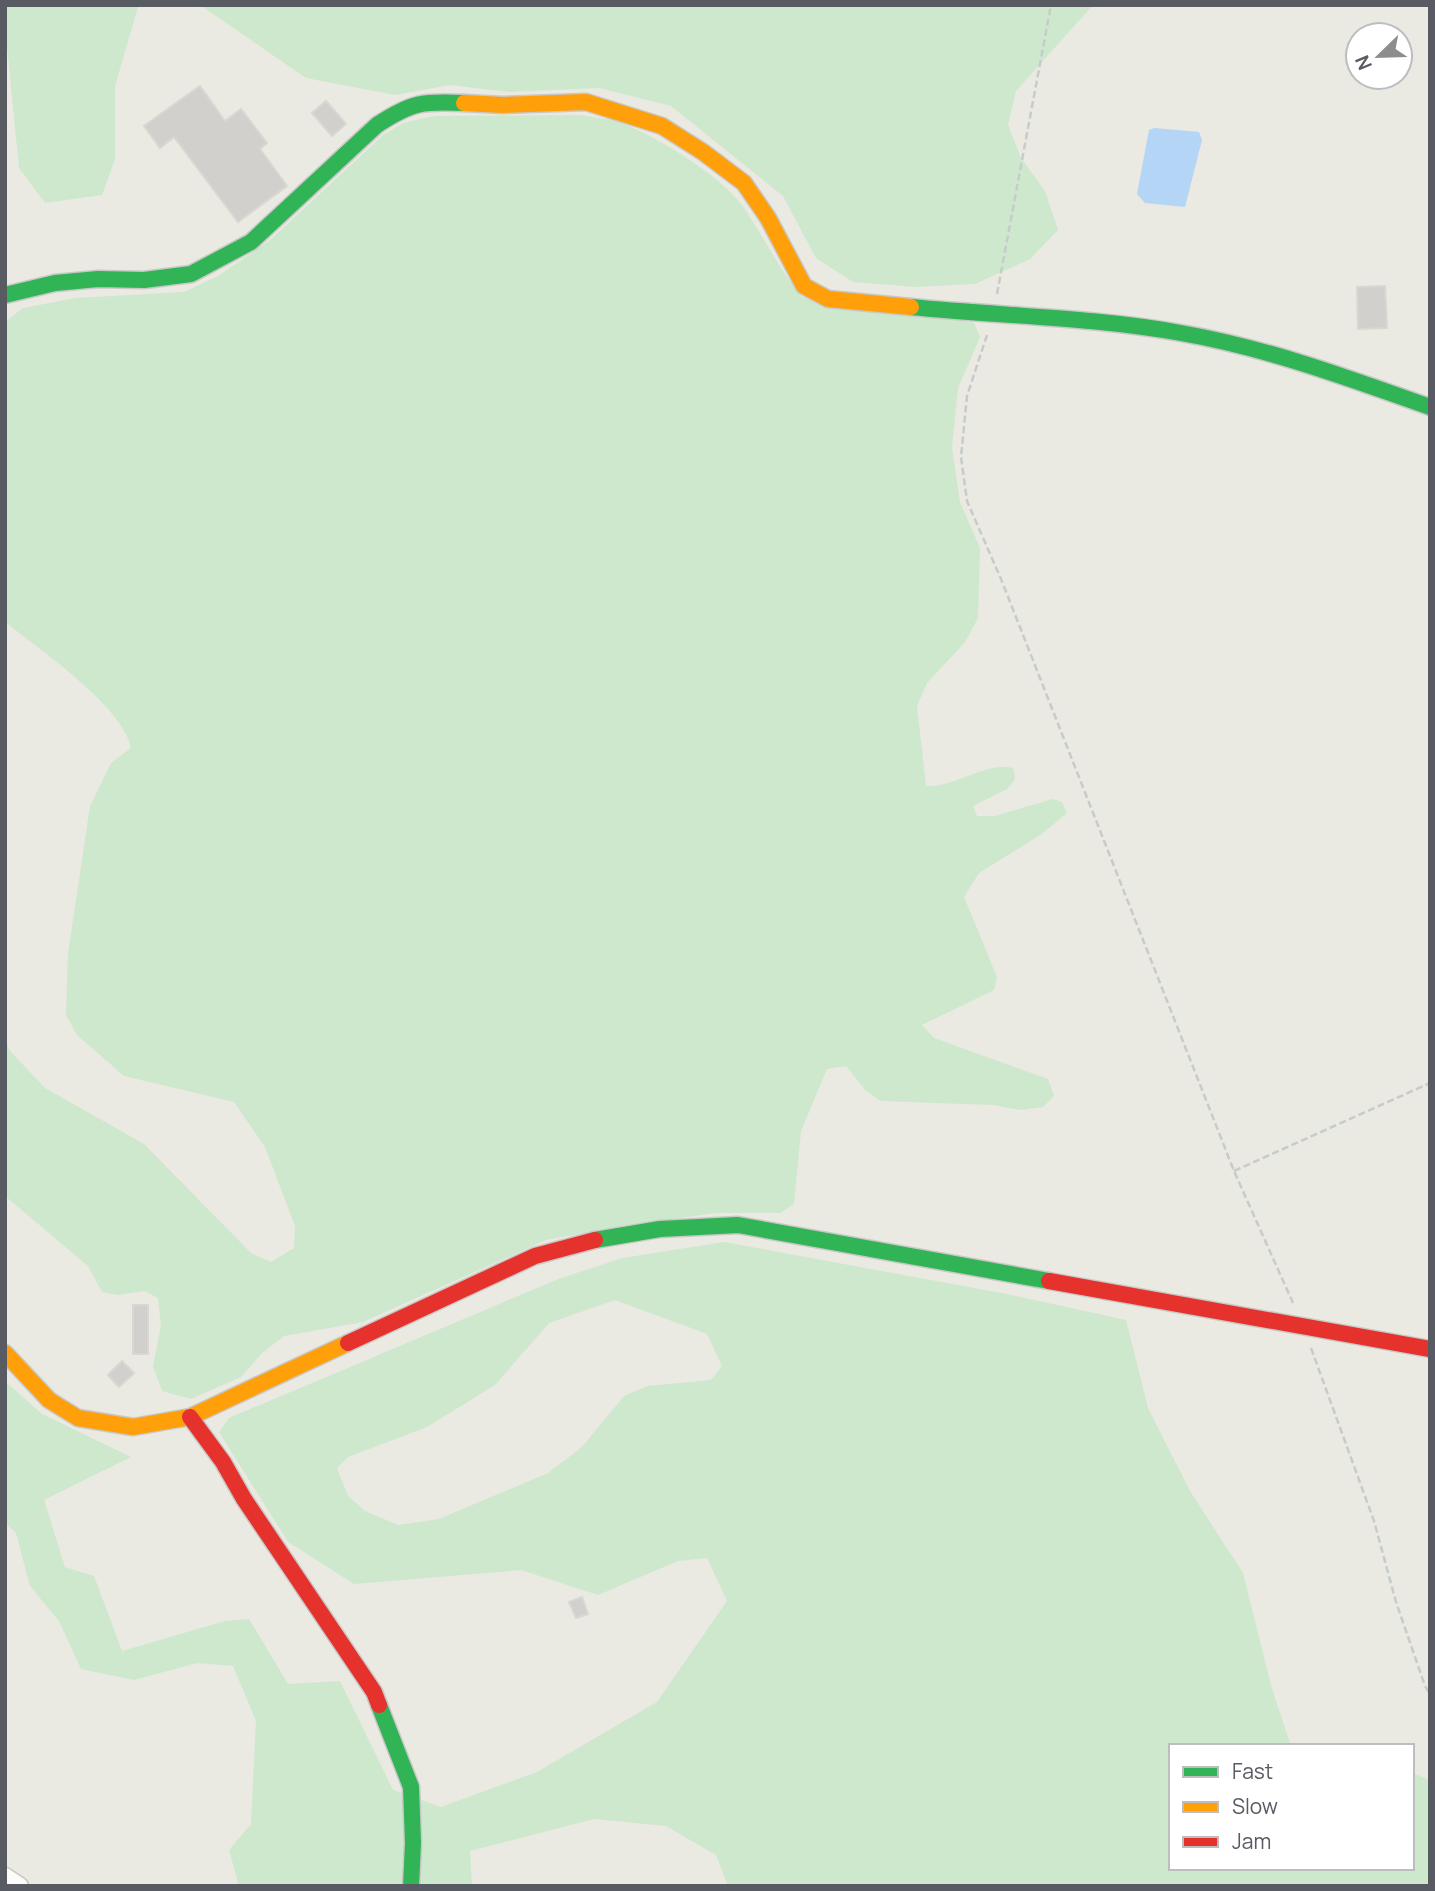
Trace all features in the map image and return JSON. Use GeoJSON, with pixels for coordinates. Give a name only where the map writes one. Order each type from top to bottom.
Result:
{"type":"FeatureCollection","features":[{"type":"Feature","properties":{"kind":"street"},"geometry":{"type":"LineString","coordinates":[[5,295],[55,283],[98,279],[144,280],[191,274],[251,242],[377,125],[398,111],[427,101],[503,105],[586,102],[662,126],[744,183],[768,218],[804,286],[828,299],[993,315],[1097,321],[1182,333],[1281,355],[1430,407]]}},
{"type":"Feature","properties":{"kind":"street"},"geometry":{"type":"LineString","coordinates":[[5,1353],[49,1400],[78,1418],[133,1427],[190,1417],[535,1256],[577,1242],[675,1226],[738,1224],[1430,1349]]}},
{"type":"Feature","properties":{"kind":"street"},"geometry":{"type":"LineString","coordinates":[[190,1417],[223,1462],[244,1499],[374,1692],[411,1787],[411,1886]]}},
{"type":"Feature","properties":{"kind":"street"},"geometry":{"type":"LineString","coordinates":[[5,1876],[20,1886]]}},
{"type":"Feature","properties":{"kind":"path"},"geometry":{"type":"LineString","coordinates":[[1051,5],[993,315],[967,396],[961,457],[967,501],[1001,579],[1234,1171],[1293,1304]]}},
{"type":"Feature","properties":{"kind":"path"},"geometry":{"type":"LineString","coordinates":[[1234,1171],[1430,1083]]}},
{"type":"Feature","properties":{"kind":"path"},"geometry":{"type":"LineString","coordinates":[[1304,1328],[1374,1521],[1396,1602],[1425,1686],[1430,1693]]}},
{"type":"Feature","properties":{"kind":"green space"},"geometry":{"type":"Polygon","coordinates":[[[5,5],[150,5],[138,7],[115,86],[115,159],[102,195],[45,203],[19,168],[5,5]]]}},
{"type":"Feature","properties":{"kind":"green space"},"geometry":{"type":"Polygon","coordinates":[[[200,5],[1093,5],[1016,91],[1008,125],[1021,158],[1045,191],[1058,230],[1030,259],[975,284],[916,287],[853,282],[816,258],[783,196],[671,106],[599,88],[509,92],[450,85],[395,95],[306,78],[200,5]]]}},
{"type":"Feature","properties":{"kind":"green space"},"geometry":{"type":"Polygon","coordinates":[[[580,115],[612,120],[645,133],[720,182],[744,208],[802,297],[974,323],[980,337],[958,388],[952,448],[960,502],[980,548],[978,618],[965,642],[927,683],[917,706],[926,786],[937,786],[991,769],[1013,768],[1015,779],[1007,789],[973,806],[977,816],[995,816],[1053,799],[1062,802],[1067,813],[1042,834],[979,873],[964,897],[997,977],[994,990],[922,1025],[934,1038],[1048,1079],[1054,1096],[1043,1107],[1021,1110],[993,1105],[881,1101],[866,1091],[846,1066],[827,1069],[801,1131],[794,1204],[780,1213],[717,1213],[633,1224],[546,1240],[363,1322],[284,1336],[262,1353],[241,1377],[191,1399],[162,1391],[153,1366],[161,1326],[158,1298],[145,1291],[118,1295],[102,1292],[88,1266],[5,1196],[5,1042],[45,1088],[144,1144],[251,1253],[271,1262],[294,1248],[295,1226],[265,1147],[234,1102],[124,1076],[77,1035],[66,1015],[68,954],[90,806],[111,763],[131,748],[125,732],[113,714],[97,697],[5,622],[5,322],[23,308],[76,298],[184,292],[218,276],[269,241],[383,135],[403,123],[433,116],[580,115]]]}},
{"type":"Feature","properties":{"kind":"green space"},"geometry":{"type":"Polygon","coordinates":[[[724,1242],[1007,1294],[1126,1320],[1148,1408],[1190,1491],[1243,1573],[1272,1689],[1290,1744],[1169,1744],[1169,1870],[1414,1870],[1414,1774],[1430,1780],[1430,1886],[728,1886],[716,1855],[666,1826],[594,1819],[470,1851],[472,1886],[239,1886],[229,1850],[251,1824],[256,1721],[233,1666],[197,1663],[134,1680],[81,1669],[59,1621],[30,1586],[16,1533],[5,1523],[5,1381],[42,1414],[131,1457],[44,1500],[65,1567],[94,1576],[122,1651],[225,1621],[249,1619],[288,1684],[340,1681],[393,1790],[441,1807],[537,1772],[657,1702],[727,1601],[707,1558],[678,1561],[598,1595],[521,1570],[354,1584],[288,1542],[219,1432],[229,1418],[561,1278],[623,1258],[724,1242]],[[615,1300],[549,1323],[495,1385],[427,1427],[348,1457],[337,1468],[348,1496],[365,1511],[398,1525],[439,1519],[548,1473],[582,1447],[624,1396],[648,1386],[711,1380],[722,1366],[707,1334],[615,1300]]]}},
{"type":"Feature","properties":{"kind":"water"},"geometry":{"type":"Polygon","coordinates":[[[1154,128],[1199,132],[1202,140],[1185,207],[1145,203],[1137,194],[1149,130],[1154,128]]]}},
{"type":"Feature","properties":{"kind":"building"},"geometry":{"type":"Polygon","coordinates":[[[200,86],[225,121],[241,109],[267,143],[260,149],[287,186],[238,222],[174,137],[160,148],[144,126],[200,86]]]}},
{"type":"Feature","properties":{"kind":"building"},"geometry":{"type":"Polygon","coordinates":[[[326,101],[346,124],[332,136],[312,113],[326,101]]]}},
{"type":"Feature","properties":{"kind":"building"},"geometry":{"type":"Polygon","coordinates":[[[1385,286],[1387,328],[1358,329],[1357,287],[1385,286]]]}},
{"type":"Feature","properties":{"kind":"building"},"geometry":{"type":"Polygon","coordinates":[[[133,1305],[148,1305],[148,1354],[133,1354],[133,1305]]]}},
{"type":"Feature","properties":{"kind":"building"},"geometry":{"type":"Polygon","coordinates":[[[122,1361],[134,1373],[119,1387],[108,1375],[122,1361]]]}},
{"type":"Feature","properties":{"kind":"building"},"geometry":{"type":"Polygon","coordinates":[[[582,1597],[588,1614],[576,1618],[569,1602],[582,1597]]]}},
{"type":"Feature","properties":{"kind":"traffic: fast"},"geometry":{"type":"LineString","coordinates":[[5,295],[55,283],[98,279],[144,280],[191,274],[251,242],[377,125],[389,117],[418,105],[438,102],[464,103]]}},
{"type":"Feature","properties":{"kind":"traffic: fast"},"geometry":{"type":"LineString","coordinates":[[911,307],[1080,320],[1213,339],[1276,355],[1430,407]]}},
{"type":"Feature","properties":{"kind":"traffic: fast"},"geometry":{"type":"LineString","coordinates":[[595,1240],[660,1229],[738,1225],[1049,1281]]}},
{"type":"Feature","properties":{"kind":"traffic: fast"},"geometry":{"type":"LineString","coordinates":[[379,1705],[411,1787],[411,1886]]}},
{"type":"Feature","properties":{"kind":"traffic: slow"},"geometry":{"type":"LineString","coordinates":[[464,103],[503,105],[586,102],[662,126],[744,183],[768,218],[804,286],[828,299],[911,307]]}},
{"type":"Feature","properties":{"kind":"traffic: slow"},"geometry":{"type":"LineString","coordinates":[[5,1353],[49,1400],[78,1418],[133,1427],[190,1417],[348,1343]]}},
{"type":"Feature","properties":{"kind":"traffic: jam"},"geometry":{"type":"LineString","coordinates":[[348,1343],[535,1256],[595,1240]]}},
{"type":"Feature","properties":{"kind":"traffic: jam"},"geometry":{"type":"LineString","coordinates":[[1049,1281],[1430,1349]]}},
{"type":"Feature","properties":{"kind":"traffic: jam"},"geometry":{"type":"LineString","coordinates":[[190,1417],[223,1462],[244,1499],[374,1692],[379,1705]]}}]}
